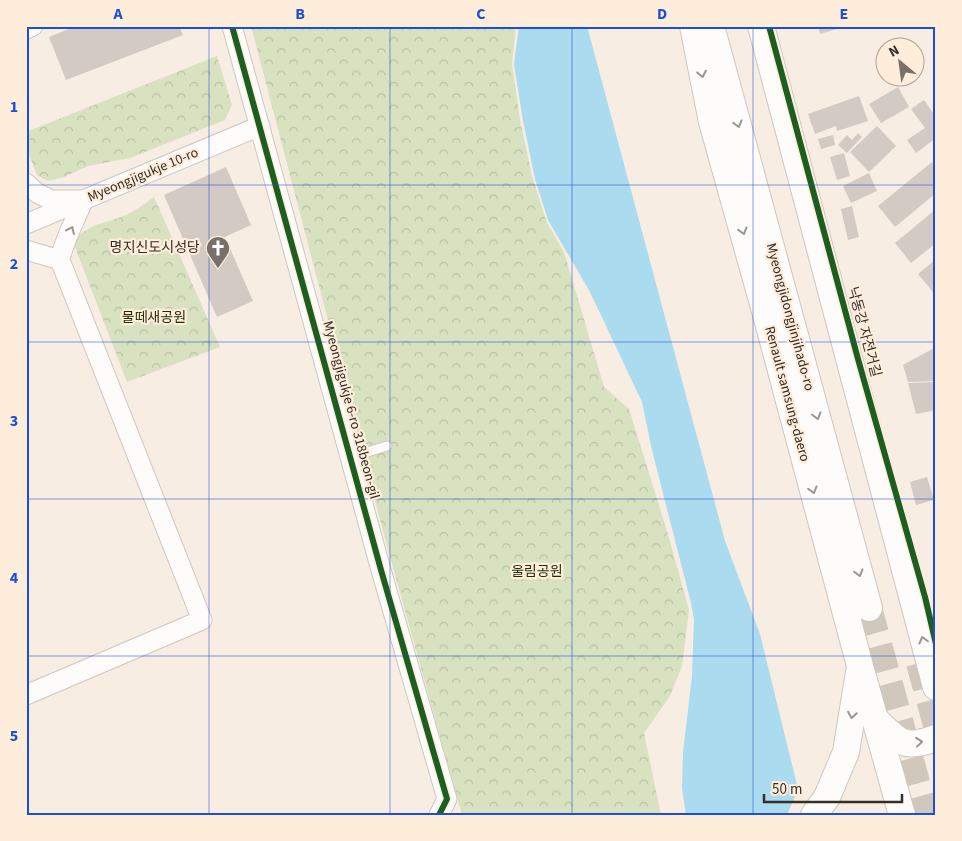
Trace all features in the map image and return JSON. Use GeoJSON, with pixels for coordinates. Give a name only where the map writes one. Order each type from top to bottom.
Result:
{"type":"FeatureCollection","features":[{"type":"Feature","properties":{"kind":"main road","name":"Renault samsung-daero"},"geometry":{"type":"LineString","coordinates":[[693,26],[712,122],[766,311],[860,666],[902,815]]}},
{"type":"Feature","properties":{"kind":"main road","name":"Myeongjidongjinjihado-ro"},"geometry":{"type":"LineString","coordinates":[[711,26],[869,608]]}},
{"type":"Feature","properties":{"kind":"main road"},"geometry":{"type":"LineString","coordinates":[[744,26],[902,602]]}},
{"type":"Feature","properties":{"kind":"main road"},"geometry":{"type":"LineString","coordinates":[[761,26],[936,687]]}},
{"type":"Feature","properties":{"kind":"main road"},"geometry":{"type":"LineString","coordinates":[[814,815],[827,797],[846,752],[860,666]]}},
{"type":"Feature","properties":{"kind":"main road"},"geometry":{"type":"LineString","coordinates":[[876,719],[899,742],[920,744],[936,738]]}},
{"type":"Feature","properties":{"kind":"street"},"geometry":{"type":"LineString","coordinates":[[26,29],[32,26]]}},
{"type":"Feature","properties":{"kind":"street","name":"Myeongjigukje 6-ro 318beon-gil"},"geometry":{"type":"LineString","coordinates":[[232,26],[351,457],[443,807]]}},
{"type":"Feature","properties":{"kind":"street","name":"Myeongjigukje 10-ro"},"geometry":{"type":"LineString","coordinates":[[26,224],[260,126]]}},
{"type":"Feature","properties":{"kind":"street"},"geometry":{"type":"LineString","coordinates":[[26,183],[37,193],[50,200],[83,200],[73,227],[62,247],[60,260],[202,620],[26,695]]}},
{"type":"Feature","properties":{"kind":"street"},"geometry":{"type":"LineString","coordinates":[[26,250],[60,260]]}},
{"type":"Feature","properties":{"kind":"lane"},"geometry":{"type":"LineString","coordinates":[[351,457],[387,446]]}},
{"type":"Feature","properties":{"kind":"green space","name":"울림공원"},"geometry":{"type":"Polygon","coordinates":[[[251,26],[516,26],[512,64],[520,120],[532,176],[547,223],[564,252],[604,387],[629,409],[667,531],[689,610],[682,666],[670,696],[644,733],[661,815],[462,815],[387,546],[251,26]]]}},
{"type":"Feature","properties":{"kind":"green space"},"geometry":{"type":"Polygon","coordinates":[[[217,56],[232,105],[225,120],[130,158],[88,166],[64,177],[48,181],[37,175],[26,147],[26,132],[217,56]]]}},
{"type":"Feature","properties":{"kind":"green space","name":"물떼새공원"},"geometry":{"type":"Polygon","coordinates":[[[154,197],[220,347],[127,382],[73,242],[79,235],[92,227],[128,214],[154,197]]]}},
{"type":"Feature","properties":{"kind":"water"},"geometry":{"type":"Polygon","coordinates":[[[519,26],[587,26],[725,541],[760,634],[798,789],[787,815],[686,815],[682,788],[683,752],[692,676],[694,619],[691,603],[652,450],[642,402],[590,292],[548,220],[535,179],[514,64],[519,26]]]}},
{"type":"Feature","properties":{"kind":"building"},"geometry":{"type":"Polygon","coordinates":[[[76,26],[179,26],[183,35],[66,80],[49,37],[76,26]]]}},
{"type":"Feature","properties":{"kind":"building"},"geometry":{"type":"Polygon","coordinates":[[[818,26],[836,26],[837,29],[820,34],[818,26]]]}},
{"type":"Feature","properties":{"kind":"building"},"geometry":{"type":"Polygon","coordinates":[[[899,88],[909,107],[881,123],[869,104],[899,88]]]}},
{"type":"Feature","properties":{"kind":"building"},"geometry":{"type":"Polygon","coordinates":[[[859,96],[868,121],[837,131],[836,126],[815,134],[808,114],[859,96]]]}},
{"type":"Feature","properties":{"kind":"building"},"geometry":{"type":"Polygon","coordinates":[[[924,100],[936,117],[936,138],[916,153],[907,140],[925,128],[911,109],[924,100]]]}},
{"type":"Feature","properties":{"kind":"building"},"geometry":{"type":"Polygon","coordinates":[[[877,126],[896,146],[869,172],[850,152],[877,126]]]}},
{"type":"Feature","properties":{"kind":"building"},"geometry":{"type":"Polygon","coordinates":[[[858,133],[862,137],[847,153],[838,145],[847,135],[852,140],[858,133]]]}},
{"type":"Feature","properties":{"kind":"building"},"geometry":{"type":"Polygon","coordinates":[[[833,135],[835,145],[821,149],[818,139],[833,135]]]}},
{"type":"Feature","properties":{"kind":"building"},"geometry":{"type":"Polygon","coordinates":[[[844,153],[850,176],[837,180],[830,157],[844,153]]]}},
{"type":"Feature","properties":{"kind":"building"},"geometry":{"type":"Polygon","coordinates":[[[932,162],[936,167],[936,193],[895,227],[878,206],[932,162]]]}},
{"type":"Feature","properties":{"kind":"building","name":"명지신도시성당"},"geometry":{"type":"Polygon","coordinates":[[[226,167],[251,225],[225,237],[253,301],[217,317],[164,195],[226,167]]]}},
{"type":"Feature","properties":{"kind":"building"},"geometry":{"type":"Polygon","coordinates":[[[869,173],[877,191],[851,203],[843,186],[869,173]]]}},
{"type":"Feature","properties":{"kind":"building"},"geometry":{"type":"Polygon","coordinates":[[[852,206],[859,237],[848,240],[841,209],[852,206]]]}},
{"type":"Feature","properties":{"kind":"building"},"geometry":{"type":"Polygon","coordinates":[[[936,209],[936,243],[911,263],[895,243],[936,209]]]}},
{"type":"Feature","properties":{"kind":"building"},"geometry":{"type":"Polygon","coordinates":[[[936,259],[936,290],[933,292],[918,274],[936,259]]]}},
{"type":"Feature","properties":{"kind":"building"},"geometry":{"type":"Polygon","coordinates":[[[936,347],[936,381],[908,382],[903,365],[936,347]]]}},
{"type":"Feature","properties":{"kind":"building"},"geometry":{"type":"Polygon","coordinates":[[[936,382],[936,410],[916,414],[908,383],[936,382]]]}},
{"type":"Feature","properties":{"kind":"building"},"geometry":{"type":"Polygon","coordinates":[[[927,477],[934,500],[916,505],[910,482],[927,477]]]}},
{"type":"Feature","properties":{"kind":"tunnel"},"geometry":{"type":"LineString","coordinates":[[869,608],[926,815]]}},
{"type":"Feature","properties":{"kind":"tunnel"},"geometry":{"type":"LineString","coordinates":[[919,663],[936,725]]}},
{"type":"Feature","properties":{"kind":"cycle path"},"geometry":{"type":"LineString","coordinates":[[232,26],[381,570],[447,799],[439,815]]}},
{"type":"Feature","properties":{"kind":"cycle path","name":"낙동강 자전거길"},"geometry":{"type":"LineString","coordinates":[[769,26],[858,359],[925,597],[936,644]]}},
{"type":"Feature","properties":{"kind":"place","name":"명지신도시성당"},"geometry":{"type":"Point","coordinates":[218,269]}}]}
